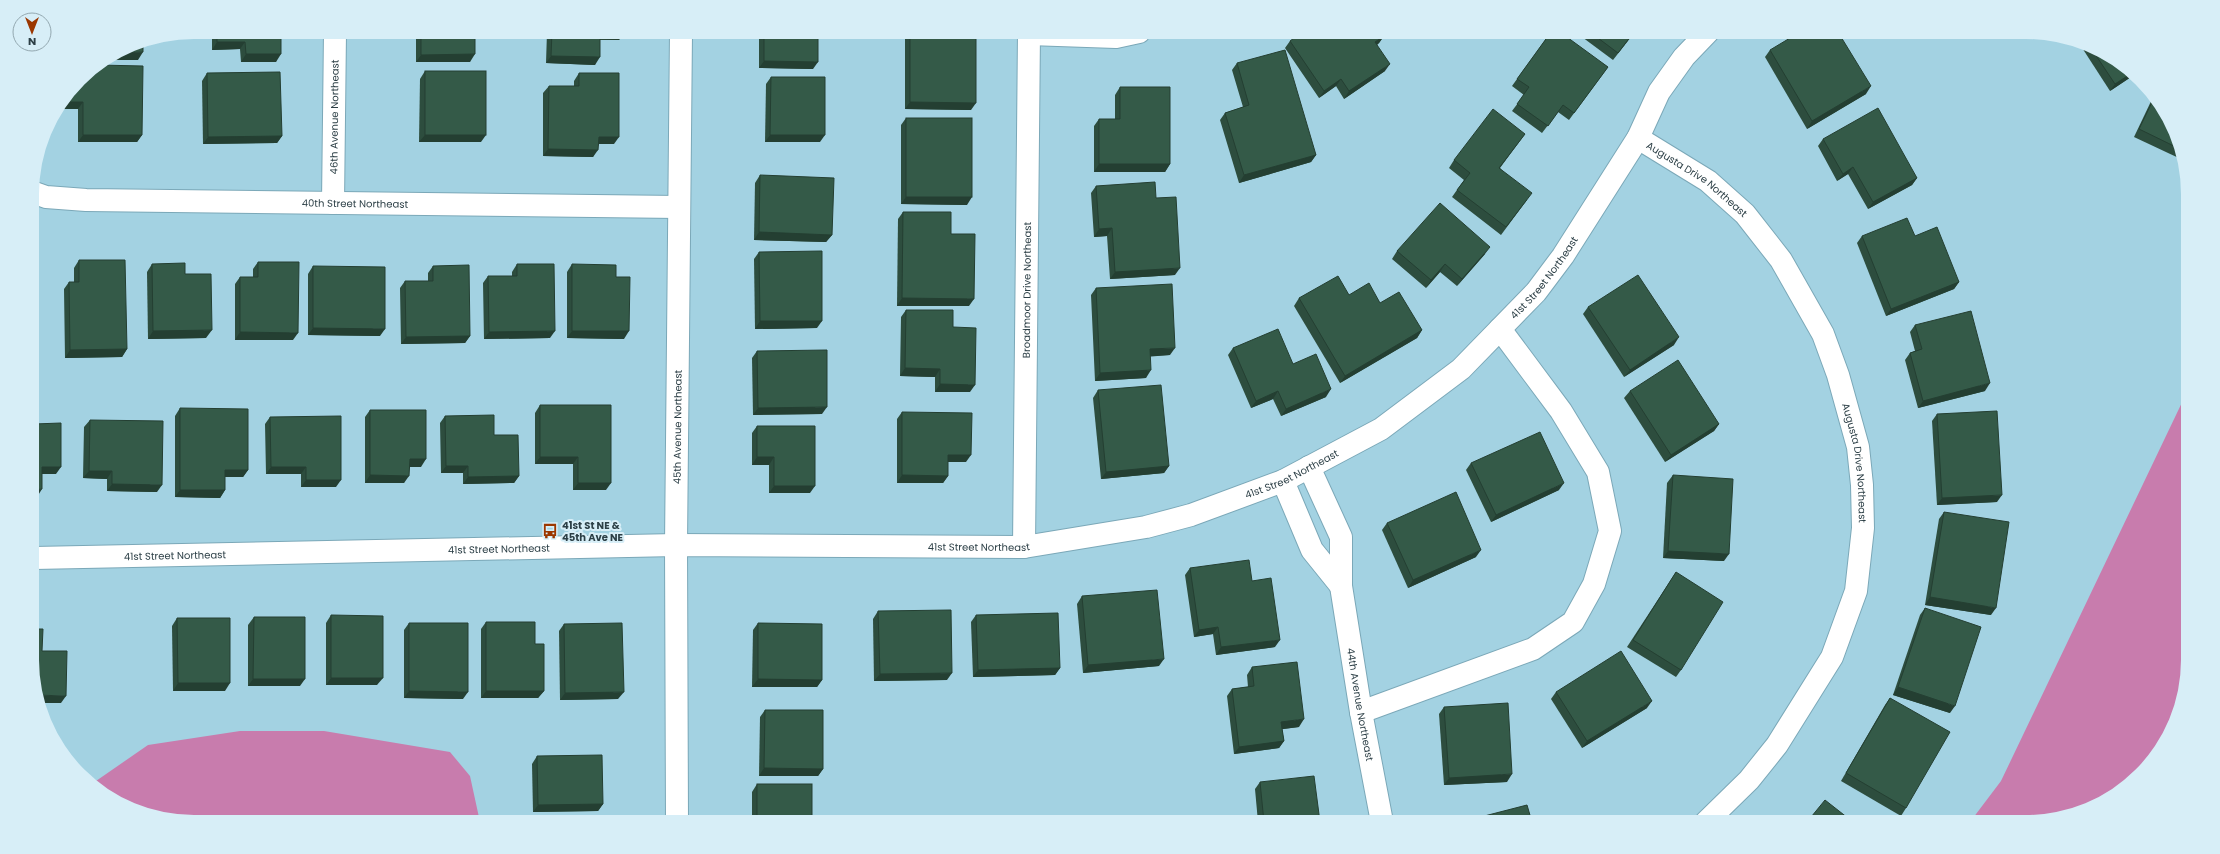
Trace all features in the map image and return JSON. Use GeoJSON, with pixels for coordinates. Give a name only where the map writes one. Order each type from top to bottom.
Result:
{"type":"FeatureCollection","features":[{"type":"Feature","properties":{"kind":"street","name":"46th Avenue Northeast"},"geometry":{"type":"LineString","coordinates":[[333,203],[335,39]]}},
{"type":"Feature","properties":{"kind":"street","name":"45th Avenue Northeast"},"geometry":{"type":"LineString","coordinates":[[677,815],[676,545],[680,39]]}},
{"type":"Feature","properties":{"kind":"street","name":"Broadmoor Drive Northeast"},"geometry":{"type":"LineString","coordinates":[[1024,547],[1029,39]]}},
{"type":"Feature","properties":{"kind":"street","name":"41st Street Northeast"},"geometry":{"type":"LineString","coordinates":[[39,558],[676,545],[1024,547],[1146,527],[1191,515],[1282,481],[1381,429],[1461,369],[1536,292],[1563,256],[1638,138],[1658,92],[1684,57],[1701,39]]}},
{"type":"Feature","properties":{"kind":"street","name":"Augusta Drive Northeast"},"geometry":{"type":"LineString","coordinates":[[1638,138],[1708,181],[1745,214],[1781,260],[1823,334],[1838,375],[1858,447],[1862,485],[1863,528],[1856,590],[1832,657],[1777,745],[1749,780],[1713,815]]}},
{"type":"Feature","properties":{"kind":"street","name":"40th Street Northeast"},"geometry":{"type":"LineString","coordinates":[[39,194],[46,197],[86,200],[679,206]]}},
{"type":"Feature","properties":{"kind":"street"},"geometry":{"type":"LineString","coordinates":[[1361,712],[1532,649],[1573,622],[1594,584],[1610,531],[1598,472],[1561,411],[1500,329]]}},
{"type":"Feature","properties":{"kind":"street","name":"44th Avenue Northeast"},"geometry":{"type":"LineString","coordinates":[[1309,467],[1341,537],[1341,586],[1361,712],[1381,815]]}},
{"type":"Feature","properties":{"kind":"street","name":"44th Avenue Northeast"},"geometry":{"type":"LineString","coordinates":[[1282,481],[1312,550],[1341,586]]}},
{"type":"Feature","properties":{"kind":"shaded area"},"geometry":{"type":"Polygon","coordinates":[[[2181,405],[2181,670],[2176,700],[2165,728],[2155,746],[2136,770],[2112,789],[2076,807],[2036,815],[1975,815],[2001,781],[2181,405]]]}},
{"type":"Feature","properties":{"kind":"shaded area"},"geometry":{"type":"Polygon","coordinates":[[[240,731],[324,731],[450,752],[470,776],[478,815],[184,815],[154,810],[126,799],[108,789],[97,780],[148,745],[240,731]]]}},
{"type":"Feature","properties":{"kind":"building"},"geometry":{"type":"Polygon","coordinates":[[[217,39],[281,39],[281,54],[246,54],[245,42],[217,42],[217,39]]]}},
{"type":"Feature","properties":{"kind":"building"},"geometry":{"type":"Polygon","coordinates":[[[421,39],[475,39],[475,54],[421,55],[421,39]]]}},
{"type":"Feature","properties":{"kind":"building"},"geometry":{"type":"Polygon","coordinates":[[[552,39],[600,39],[600,57],[551,56],[552,39]]]}},
{"type":"Feature","properties":{"kind":"building"},"geometry":{"type":"Polygon","coordinates":[[[764,39],[818,39],[818,62],[764,61],[764,39]]]}},
{"type":"Feature","properties":{"kind":"building"},"geometry":{"type":"Polygon","coordinates":[[[910,39],[976,39],[976,103],[910,102],[910,39]]]}},
{"type":"Feature","properties":{"kind":"building"},"geometry":{"type":"Polygon","coordinates":[[[1293,39],[1380,39],[1375,42],[1390,64],[1349,91],[1341,79],[1324,91],[1290,41],[1293,39]]]}},
{"type":"Feature","properties":{"kind":"building"},"geometry":{"type":"Polygon","coordinates":[[[1546,39],[1570,39],[1608,67],[1574,113],[1563,105],[1548,126],[1517,104],[1529,87],[1517,79],[1546,39]]]}},
{"type":"Feature","properties":{"kind":"building"},"geometry":{"type":"Polygon","coordinates":[[[1599,39],[1629,39],[1618,53],[1599,39]]]}},
{"type":"Feature","properties":{"kind":"building"},"geometry":{"type":"Polygon","coordinates":[[[1788,39],[1842,39],[1871,86],[1812,121],[1770,50],[1788,39]]]}},
{"type":"Feature","properties":{"kind":"building"},"geometry":{"type":"Polygon","coordinates":[[[143,47],[143,52],[132,52],[143,47]]]}},
{"type":"Feature","properties":{"kind":"building"},"geometry":{"type":"Polygon","coordinates":[[[1285,50],[1316,155],[1244,175],[1225,113],[1249,105],[1237,63],[1285,50]]]}},
{"type":"Feature","properties":{"kind":"building"},"geometry":{"type":"Polygon","coordinates":[[[2097,56],[2112,65],[2126,77],[2115,84],[2097,56]]]}},
{"type":"Feature","properties":{"kind":"building"},"geometry":{"type":"Polygon","coordinates":[[[108,65],[143,66],[142,135],[83,135],[83,102],[70,102],[84,84],[108,65]]]}},
{"type":"Feature","properties":{"kind":"building"},"geometry":{"type":"Polygon","coordinates":[[[425,71],[486,71],[486,135],[425,135],[425,71]]]}},
{"type":"Feature","properties":{"kind":"building"},"geometry":{"type":"Polygon","coordinates":[[[280,72],[282,136],[208,137],[207,73],[280,72]]]}},
{"type":"Feature","properties":{"kind":"building"},"geometry":{"type":"Polygon","coordinates":[[[579,73],[619,73],[619,137],[599,137],[598,150],[548,149],[549,86],[579,86],[579,73]]]}},
{"type":"Feature","properties":{"kind":"building"},"geometry":{"type":"Polygon","coordinates":[[[771,77],[825,77],[825,135],[770,135],[771,77]]]}},
{"type":"Feature","properties":{"kind":"building"},"geometry":{"type":"Polygon","coordinates":[[[1120,87],[1170,87],[1170,164],[1099,164],[1099,119],[1120,119],[1120,87]]]}},
{"type":"Feature","properties":{"kind":"building"},"geometry":{"type":"Polygon","coordinates":[[[2151,103],[2165,126],[2174,146],[2139,129],[2151,103]]]}},
{"type":"Feature","properties":{"kind":"building"},"geometry":{"type":"Polygon","coordinates":[[[1878,108],[1917,178],[1873,202],[1853,167],[1843,174],[1823,139],[1878,108]]]}},
{"type":"Feature","properties":{"kind":"building"},"geometry":{"type":"Polygon","coordinates":[[[1493,109],[1525,134],[1499,168],[1532,193],[1506,227],[1457,190],[1470,173],[1454,160],[1493,109]]]}},
{"type":"Feature","properties":{"kind":"building"},"geometry":{"type":"Polygon","coordinates":[[[906,118],[972,118],[972,197],[906,197],[906,118]]]}},
{"type":"Feature","properties":{"kind":"building"},"geometry":{"type":"Polygon","coordinates":[[[760,175],[834,178],[832,235],[759,232],[760,175]]]}},
{"type":"Feature","properties":{"kind":"building"},"geometry":{"type":"Polygon","coordinates":[[[1155,182],[1156,198],[1176,197],[1180,268],[1115,272],[1112,228],[1099,229],[1096,186],[1155,182]]]}},
{"type":"Feature","properties":{"kind":"building"},"geometry":{"type":"Polygon","coordinates":[[[1440,203],[1490,247],[1462,279],[1445,264],[1431,280],[1397,251],[1440,203]]]}},
{"type":"Feature","properties":{"kind":"building"},"geometry":{"type":"Polygon","coordinates":[[[903,212],[951,212],[951,234],[975,234],[974,299],[902,298],[903,212]]]}},
{"type":"Feature","properties":{"kind":"building"},"geometry":{"type":"Polygon","coordinates":[[[1907,218],[1915,236],[1937,227],[1959,282],[1891,309],[1862,236],[1907,218]]]}},
{"type":"Feature","properties":{"kind":"building"},"geometry":{"type":"Polygon","coordinates":[[[822,251],[822,321],[760,321],[759,252],[822,251]]]}},
{"type":"Feature","properties":{"kind":"building"},"geometry":{"type":"Polygon","coordinates":[[[79,260],[125,260],[127,349],[70,350],[69,282],[79,282],[79,260]]]}},
{"type":"Feature","properties":{"kind":"building"},"geometry":{"type":"Polygon","coordinates":[[[258,262],[299,262],[298,333],[240,332],[240,277],[258,277],[258,262]]]}},
{"type":"Feature","properties":{"kind":"building"},"geometry":{"type":"Polygon","coordinates":[[[185,263],[185,274],[211,274],[212,330],[153,331],[152,264],[185,263]]]}},
{"type":"Feature","properties":{"kind":"building"},"geometry":{"type":"Polygon","coordinates":[[[517,264],[554,264],[555,331],[489,332],[488,276],[517,276],[517,264]]]}},
{"type":"Feature","properties":{"kind":"building"},"geometry":{"type":"Polygon","coordinates":[[[572,264],[616,265],[616,277],[630,277],[629,331],[572,331],[572,264]]]}},
{"type":"Feature","properties":{"kind":"building"},"geometry":{"type":"Polygon","coordinates":[[[469,265],[470,336],[406,337],[405,281],[433,281],[433,266],[469,265]]]}},
{"type":"Feature","properties":{"kind":"building"},"geometry":{"type":"Polygon","coordinates":[[[313,266],[385,267],[385,329],[313,328],[313,266]]]}},
{"type":"Feature","properties":{"kind":"building"},"geometry":{"type":"Polygon","coordinates":[[[1638,275],[1679,337],[1630,370],[1588,307],[1638,275]]]}},
{"type":"Feature","properties":{"kind":"building"},"geometry":{"type":"Polygon","coordinates":[[[1338,276],[1349,295],[1369,283],[1380,303],[1399,292],[1422,330],[1345,376],[1299,298],[1338,276]]]}},
{"type":"Feature","properties":{"kind":"building"},"geometry":{"type":"Polygon","coordinates":[[[1172,284],[1175,348],[1150,349],[1151,370],[1100,373],[1096,288],[1172,284]]]}},
{"type":"Feature","properties":{"kind":"building"},"geometry":{"type":"Polygon","coordinates":[[[906,310],[953,310],[953,327],[976,328],[975,385],[940,384],[940,369],[905,368],[906,310]]]}},
{"type":"Feature","properties":{"kind":"building"},"geometry":{"type":"Polygon","coordinates":[[[1971,311],[1990,383],[1923,401],[1910,353],[1922,349],[1915,325],[1971,311]]]}},
{"type":"Feature","properties":{"kind":"building"},"geometry":{"type":"Polygon","coordinates":[[[1278,329],[1293,364],[1316,354],[1331,389],[1286,409],[1278,391],[1256,401],[1233,348],[1278,329]]]}},
{"type":"Feature","properties":{"kind":"building"},"geometry":{"type":"Polygon","coordinates":[[[827,350],[827,407],[758,408],[757,351],[827,350]]]}},
{"type":"Feature","properties":{"kind":"building"},"geometry":{"type":"Polygon","coordinates":[[[1678,360],[1719,424],[1671,455],[1630,391],[1678,360]]]}},
{"type":"Feature","properties":{"kind":"building"},"geometry":{"type":"Polygon","coordinates":[[[1161,385],[1169,466],[1106,472],[1098,390],[1161,385]]]}},
{"type":"Feature","properties":{"kind":"building"},"geometry":{"type":"Polygon","coordinates":[[[540,405],[611,405],[611,483],[578,483],[578,457],[540,457],[540,405]]]}},
{"type":"Feature","properties":{"kind":"building"},"geometry":{"type":"Polygon","coordinates":[[[180,408],[248,409],[248,470],[225,470],[225,490],[180,490],[180,408]]]}},
{"type":"Feature","properties":{"kind":"building"},"geometry":{"type":"Polygon","coordinates":[[[370,410],[426,410],[426,459],[410,459],[409,476],[370,475],[370,410]]]}},
{"type":"Feature","properties":{"kind":"building"},"geometry":{"type":"Polygon","coordinates":[[[1997,411],[2002,495],[1942,498],[1937,414],[1997,411]]]}},
{"type":"Feature","properties":{"kind":"building"},"geometry":{"type":"Polygon","coordinates":[[[902,412],[972,413],[971,455],[948,455],[948,476],[902,475],[902,412]]]}},
{"type":"Feature","properties":{"kind":"building"},"geometry":{"type":"Polygon","coordinates":[[[494,415],[494,435],[518,435],[519,476],[468,477],[468,466],[446,466],[445,416],[494,415]]]}},
{"type":"Feature","properties":{"kind":"building"},"geometry":{"type":"Polygon","coordinates":[[[341,416],[341,480],[306,480],[306,467],[271,467],[270,417],[341,416]]]}},
{"type":"Feature","properties":{"kind":"building"},"geometry":{"type":"Polygon","coordinates":[[[90,420],[163,421],[162,485],[112,484],[112,471],[89,471],[90,420]]]}},
{"type":"Feature","properties":{"kind":"building"},"geometry":{"type":"Polygon","coordinates":[[[61,423],[61,467],[42,467],[42,489],[39,489],[39,424],[61,423]]]}},
{"type":"Feature","properties":{"kind":"building"},"geometry":{"type":"Polygon","coordinates":[[[757,426],[815,426],[815,486],[774,486],[774,457],[757,457],[757,426]]]}},
{"type":"Feature","properties":{"kind":"building"},"geometry":{"type":"Polygon","coordinates":[[[1540,432],[1564,483],[1496,515],[1471,463],[1540,432]]]}},
{"type":"Feature","properties":{"kind":"building"},"geometry":{"type":"Polygon","coordinates":[[[1673,475],[1733,479],[1729,554],[1668,551],[1673,475]]]}},
{"type":"Feature","properties":{"kind":"building"},"geometry":{"type":"Polygon","coordinates":[[[1456,492],[1481,550],[1413,580],[1387,523],[1456,492]]]}},
{"type":"Feature","properties":{"kind":"building"},"geometry":{"type":"Polygon","coordinates":[[[1944,512],[2009,522],[1996,608],[1930,597],[1944,512]]]}},
{"type":"Feature","properties":{"kind":"building"},"geometry":{"type":"Polygon","coordinates":[[[1249,560],[1252,581],[1271,578],[1280,640],[1221,647],[1218,627],[1199,630],[1190,568],[1249,560]]]}},
{"type":"Feature","properties":{"kind":"building"},"geometry":{"type":"Polygon","coordinates":[[[1676,572],[1723,602],[1681,670],[1633,640],[1676,572]]]}},
{"type":"Feature","properties":{"kind":"building"},"geometry":{"type":"Polygon","coordinates":[[[1157,590],[1164,659],[1088,665],[1082,596],[1157,590]]]}},
{"type":"Feature","properties":{"kind":"building"},"geometry":{"type":"Polygon","coordinates":[[[1925,608],[1981,627],[1955,706],[1898,687],[1925,608]]]}},
{"type":"Feature","properties":{"kind":"building"},"geometry":{"type":"Polygon","coordinates":[[[951,610],[952,673],[880,674],[878,611],[951,610]]]}},
{"type":"Feature","properties":{"kind":"building"},"geometry":{"type":"Polygon","coordinates":[[[1058,613],[1060,668],[978,670],[976,615],[1058,613]]]}},
{"type":"Feature","properties":{"kind":"building"},"geometry":{"type":"Polygon","coordinates":[[[331,615],[383,616],[383,678],[331,678],[331,615]]]}},
{"type":"Feature","properties":{"kind":"building"},"geometry":{"type":"Polygon","coordinates":[[[254,617],[305,617],[305,679],[253,679],[254,617]]]}},
{"type":"Feature","properties":{"kind":"building"},"geometry":{"type":"Polygon","coordinates":[[[177,618],[230,618],[230,683],[178,683],[177,618]]]}},
{"type":"Feature","properties":{"kind":"building"},"geometry":{"type":"Polygon","coordinates":[[[486,622],[535,622],[535,644],[544,644],[544,691],[486,691],[486,622]]]}},
{"type":"Feature","properties":{"kind":"building"},"geometry":{"type":"Polygon","coordinates":[[[409,623],[468,623],[468,692],[409,691],[409,623]]]}},
{"type":"Feature","properties":{"kind":"building"},"geometry":{"type":"Polygon","coordinates":[[[622,623],[624,692],[565,693],[564,624],[622,623]]]}},
{"type":"Feature","properties":{"kind":"building"},"geometry":{"type":"Polygon","coordinates":[[[758,623],[822,624],[822,680],[758,679],[758,623]]]}},
{"type":"Feature","properties":{"kind":"building"},"geometry":{"type":"Polygon","coordinates":[[[39,629],[43,629],[42,651],[67,651],[66,696],[43,695],[39,670],[39,629]]]}},
{"type":"Feature","properties":{"kind":"building"},"geometry":{"type":"Polygon","coordinates":[[[1621,651],[1652,701],[1587,741],[1556,692],[1621,651]]]}},
{"type":"Feature","properties":{"kind":"building"},"geometry":{"type":"Polygon","coordinates":[[[1297,662],[1304,719],[1281,722],[1284,741],[1239,747],[1232,689],[1254,686],[1252,667],[1297,662]]]}},
{"type":"Feature","properties":{"kind":"building"},"geometry":{"type":"Polygon","coordinates":[[[1890,698],[1950,732],[1906,808],[1846,773],[1890,698]]]}},
{"type":"Feature","properties":{"kind":"building"},"geometry":{"type":"Polygon","coordinates":[[[1508,703],[1512,774],[1449,778],[1444,707],[1508,703]]]}},
{"type":"Feature","properties":{"kind":"building"},"geometry":{"type":"Polygon","coordinates":[[[765,710],[823,710],[823,769],[764,768],[765,710]]]}},
{"type":"Feature","properties":{"kind":"building"},"geometry":{"type":"Polygon","coordinates":[[[602,755],[603,804],[538,805],[537,756],[602,755]]]}},
{"type":"Feature","properties":{"kind":"building"},"geometry":{"type":"Polygon","coordinates":[[[1314,776],[1319,815],[1263,815],[1260,782],[1314,776]]]}},
{"type":"Feature","properties":{"kind":"building"},"geometry":{"type":"Polygon","coordinates":[[[757,784],[812,784],[812,815],[757,815],[757,784]]]}},
{"type":"Feature","properties":{"kind":"building"},"geometry":{"type":"Polygon","coordinates":[[[1825,800],[1844,815],[1813,815],[1825,800]]]}},
{"type":"Feature","properties":{"kind":"building"},"geometry":{"type":"Polygon","coordinates":[[[1527,805],[1530,815],[1488,815],[1527,805]]]}},
{"type":"Feature","properties":{"kind":"place","name":"41st St NE & 45th Ave NE"},"geometry":{"type":"Point","coordinates":[550,531]}}]}
